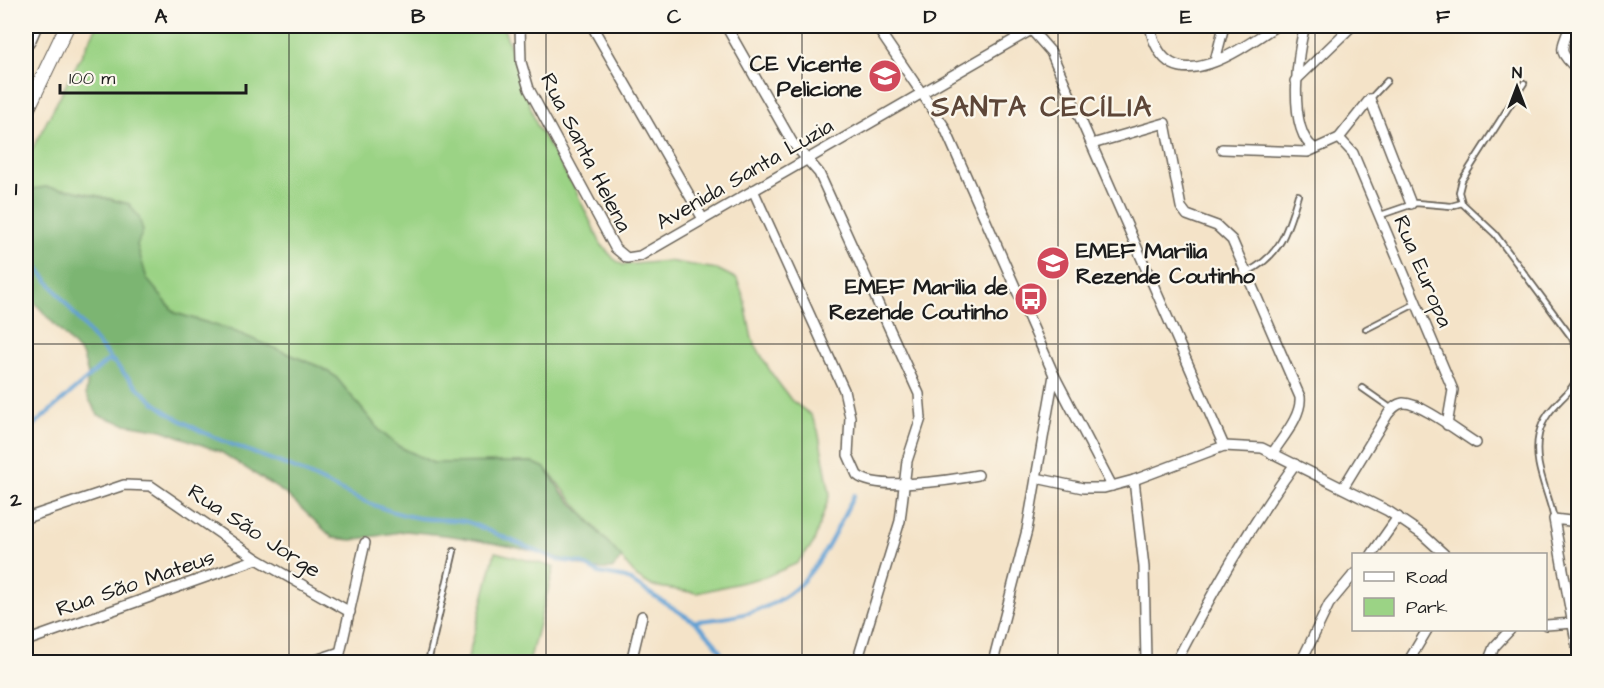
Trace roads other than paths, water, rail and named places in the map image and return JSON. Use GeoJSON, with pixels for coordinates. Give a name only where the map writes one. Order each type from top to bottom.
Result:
{"type":"FeatureCollection","features":[{"type":"Feature","properties":{"kind":"highway"},"geometry":{"type":"LineString","coordinates":[[26,40],[32,26]]}},
{"type":"Feature","properties":{"kind":"main road"},"geometry":{"type":"LineString","coordinates":[[26,112],[67,26]]}},
{"type":"Feature","properties":{"kind":"street","name":"Rua Santa Helena"},"geometry":{"type":"LineString","coordinates":[[520,26],[521,62],[529,89],[615,248],[624,257]]}},
{"type":"Feature","properties":{"kind":"street"},"geometry":{"type":"LineString","coordinates":[[592,26],[704,219]]}},
{"type":"Feature","properties":{"kind":"street"},"geometry":{"type":"LineString","coordinates":[[726,26],[792,142],[819,173],[919,394],[921,418],[907,461],[900,520],[860,652],[861,663]]}},
{"type":"Feature","properties":{"kind":"street"},"geometry":{"type":"LineString","coordinates":[[876,26],[944,126],[1054,375],[1112,486]]}},
{"type":"Feature","properties":{"kind":"street"},"geometry":{"type":"LineString","coordinates":[[1151,26],[1155,45],[1162,57],[1174,66],[1188,69],[1215,61],[1276,26]]}},
{"type":"Feature","properties":{"kind":"street"},"geometry":{"type":"LineString","coordinates":[[1215,61],[1224,26]]}},
{"type":"Feature","properties":{"kind":"street"},"geometry":{"type":"LineString","coordinates":[[1305,26],[1295,81],[1304,130],[1308,144],[1314,148]]}},
{"type":"Feature","properties":{"kind":"street"},"geometry":{"type":"LineString","coordinates":[[1295,81],[1352,26]]}},
{"type":"Feature","properties":{"kind":"street"},"geometry":{"type":"LineString","coordinates":[[1570,26],[1562,51],[1563,56],[1578,70]]}},
{"type":"Feature","properties":{"kind":"street","name":"Avenida Santa Luzia"},"geometry":{"type":"LineString","coordinates":[[624,257],[640,256],[1033,27]]}},
{"type":"Feature","properties":{"kind":"street"},"geometry":{"type":"LineString","coordinates":[[1033,27],[1051,52],[1224,446]]}},
{"type":"Feature","properties":{"kind":"street"},"geometry":{"type":"LineString","coordinates":[[1222,149],[1302,153],[1339,138],[1371,99],[1411,204]]}},
{"type":"Feature","properties":{"kind":"street"},"geometry":{"type":"LineString","coordinates":[[1092,144],[1166,123],[1184,211],[1221,229],[1232,240],[1300,397],[1301,404],[1272,454]]}},
{"type":"Feature","properties":{"kind":"street","name":"Rua Europa"},"geometry":{"type":"LineString","coordinates":[[1339,138],[1353,153],[1453,390],[1447,425]]}},
{"type":"Feature","properties":{"kind":"street"},"geometry":{"type":"LineString","coordinates":[[753,190],[844,390],[850,417],[848,455],[857,475],[869,481],[905,484],[946,481],[978,475]]}},
{"type":"Feature","properties":{"kind":"street"},"geometry":{"type":"LineString","coordinates":[[993,663],[1027,530],[1054,375]]}},
{"type":"Feature","properties":{"kind":"street"},"geometry":{"type":"LineString","coordinates":[[1343,488],[1392,409],[1404,403],[1410,404],[1476,443]]}},
{"type":"Feature","properties":{"kind":"street"},"geometry":{"type":"LineString","coordinates":[[1036,478],[1083,488],[1112,486],[1224,446],[1246,445],[1262,448],[1398,517],[1422,534],[1442,553]]}},
{"type":"Feature","properties":{"kind":"street"},"geometry":{"type":"LineString","coordinates":[[1176,663],[1228,563],[1254,521],[1295,464]]}},
{"type":"Feature","properties":{"kind":"street"},"geometry":{"type":"LineString","coordinates":[[1134,480],[1144,567],[1146,663]]}},
{"type":"Feature","properties":{"kind":"street","name":"Rua São Jorge"},"geometry":{"type":"LineString","coordinates":[[26,518],[124,485],[138,484],[158,490],[257,559],[350,612]]}},
{"type":"Feature","properties":{"kind":"street"},"geometry":{"type":"LineString","coordinates":[[1373,553],[1398,517]]}},
{"type":"Feature","properties":{"kind":"street"},"geometry":{"type":"LineString","coordinates":[[1578,522],[1554,519],[1578,653]]}},
{"type":"Feature","properties":{"kind":"street"},"geometry":{"type":"LineString","coordinates":[[338,663],[365,543]]}},
{"type":"Feature","properties":{"kind":"street","name":"Rua São Mateus"},"geometry":{"type":"LineString","coordinates":[[26,641],[257,559]]}},
{"type":"Feature","properties":{"kind":"street"},"geometry":{"type":"LineString","coordinates":[[1301,663],[1329,604],[1352,575]]}},
{"type":"Feature","properties":{"kind":"street"},"geometry":{"type":"LineString","coordinates":[[632,663],[642,616]]}},
{"type":"Feature","properties":{"kind":"street"},"geometry":{"type":"LineString","coordinates":[[1547,625],[1574,623]]}},
{"type":"Feature","properties":{"kind":"street"},"geometry":{"type":"LineString","coordinates":[[1408,663],[1426,631]]}},
{"type":"Feature","properties":{"kind":"street"},"geometry":{"type":"LineString","coordinates":[[1488,663],[1494,647],[1509,631]]}},
{"type":"Feature","properties":{"kind":"street"},"geometry":{"type":"LineString","coordinates":[[310,663],[340,652]]}},
{"type":"Feature","properties":{"kind":"lane"},"geometry":{"type":"LineString","coordinates":[[1371,99],[1387,81]]}},
{"type":"Feature","properties":{"kind":"lane"},"geometry":{"type":"LineString","coordinates":[[1524,83],[1462,180],[1459,192],[1462,203],[1495,234],[1509,252],[1572,338],[1577,352],[1577,378],[1572,391],[1551,408],[1539,434],[1539,470],[1554,519]]}},
{"type":"Feature","properties":{"kind":"lane"},"geometry":{"type":"LineString","coordinates":[[1247,272],[1259,266],[1279,248],[1286,237],[1298,195]]}},
{"type":"Feature","properties":{"kind":"lane"},"geometry":{"type":"LineString","coordinates":[[1380,216],[1411,204],[1451,206],[1462,203]]}},
{"type":"Feature","properties":{"kind":"lane"},"geometry":{"type":"LineString","coordinates":[[1366,329],[1417,303]]}},
{"type":"Feature","properties":{"kind":"lane"},"geometry":{"type":"LineString","coordinates":[[26,355],[29,360],[26,375]]}},
{"type":"Feature","properties":{"kind":"lane"},"geometry":{"type":"LineString","coordinates":[[1362,388],[1392,409]]}},
{"type":"Feature","properties":{"kind":"lane"},"geometry":{"type":"LineString","coordinates":[[428,663],[454,551]]}},
{"type":"Feature","properties":{"kind":"waterway"},"geometry":{"type":"LineString","coordinates":[[26,255],[137,387],[155,403],[186,424],[220,440],[291,467],[382,508],[421,518],[468,522],[558,560],[581,563],[599,573],[626,578],[695,622],[713,640],[727,662]]}},
{"type":"Feature","properties":{"kind":"waterway"},"geometry":{"type":"LineString","coordinates":[[26,432],[107,361],[115,362]]}},
{"type":"Feature","properties":{"kind":"waterway"},"geometry":{"type":"LineString","coordinates":[[696,621],[730,617],[757,610],[779,600],[797,587],[826,549],[854,495]]}},
{"type":"Feature","properties":{"kind":"place","name":"CE Vicente Pelicione"},"geometry":{"type":"Point","coordinates":[885,76]}},
{"type":"Feature","properties":{"kind":"place","name":"EMEF Marilia Rezende Coutinho"},"geometry":{"type":"Point","coordinates":[1053,263]}},
{"type":"Feature","properties":{"kind":"place","name":"EMEF Marilia de Rezende Coutinho"},"geometry":{"type":"Point","coordinates":[1031,299]}},
{"type":"Feature","properties":{"kind":"district","name":"SANTA CECÍLIA"},"geometry":{"type":"Point","coordinates":[1042,106]}}]}
